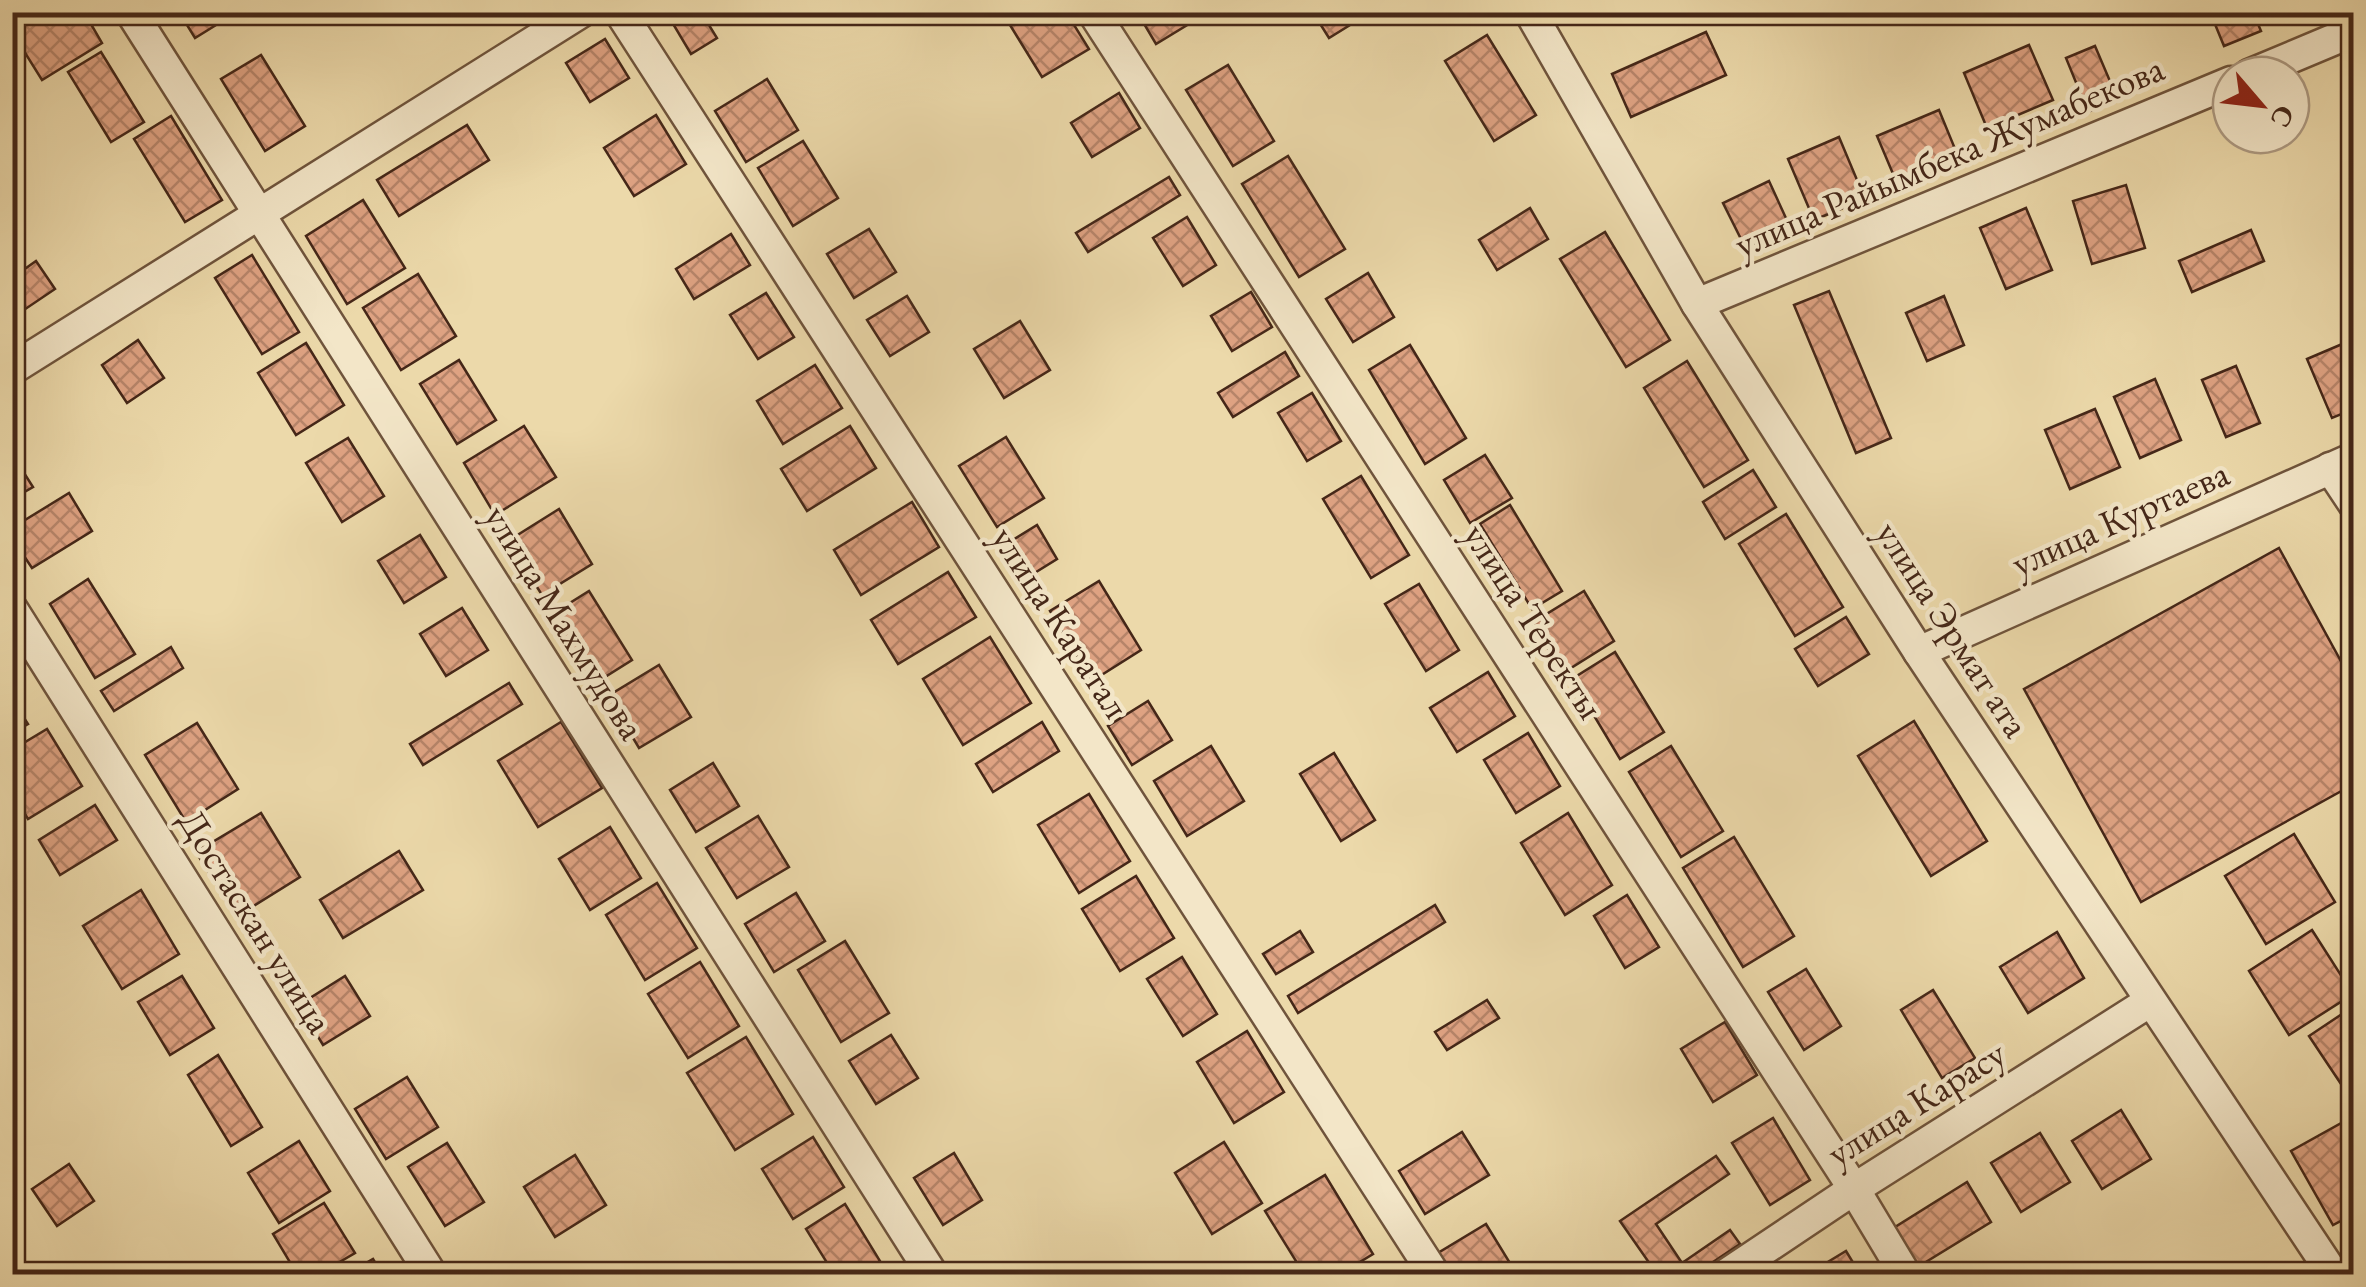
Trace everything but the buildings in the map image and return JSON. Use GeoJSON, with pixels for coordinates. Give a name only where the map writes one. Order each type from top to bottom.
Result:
{"type":"FeatureCollection","features":[{"type":"Feature","properties":{"kind":"street","name":"улица Махмудова"},"geometry":{"type":"LineString","coordinates":[[131,12],[932,1274]]}},
{"type":"Feature","properties":{"kind":"street"},"geometry":{"type":"LineString","coordinates":[[12,370],[581,12]]}},
{"type":"Feature","properties":{"kind":"street","name":"улица Каратал"},"geometry":{"type":"LineString","coordinates":[[620,12],[1434,1274]]}},
{"type":"Feature","properties":{"kind":"street","name":"улица Теректы"},"geometry":{"type":"LineString","coordinates":[[1093,12],[1854,1189],[1905,1274]]}},
{"type":"Feature","properties":{"kind":"street","name":"улица Эрмат ата"},"geometry":{"type":"LineString","coordinates":[[1530,12],[1697,304],[1919,652],[2333,1274]]}},
{"type":"Feature","properties":{"kind":"street"},"geometry":{"type":"LineString","coordinates":[[2297,55],[2354,32]]}},
{"type":"Feature","properties":{"kind":"street","name":"улица Райымбека Жумабекова"},"geometry":{"type":"LineString","coordinates":[[1697,304],[2211,90]]}},
{"type":"Feature","properties":{"kind":"street"},"geometry":{"type":"LineString","coordinates":[[2342,463],[2354,504]]}},
{"type":"Feature","properties":{"kind":"street","name":"улица Куртаева"},"geometry":{"type":"LineString","coordinates":[[1919,652],[2342,463]]}},
{"type":"Feature","properties":{"kind":"street","name":"Достаскан улица"},"geometry":{"type":"LineString","coordinates":[[12,609],[431,1274]]}},
{"type":"Feature","properties":{"kind":"street","name":"улица Карасу"},"geometry":{"type":"LineString","coordinates":[[1727,1274],[2149,1002]]}}]}
